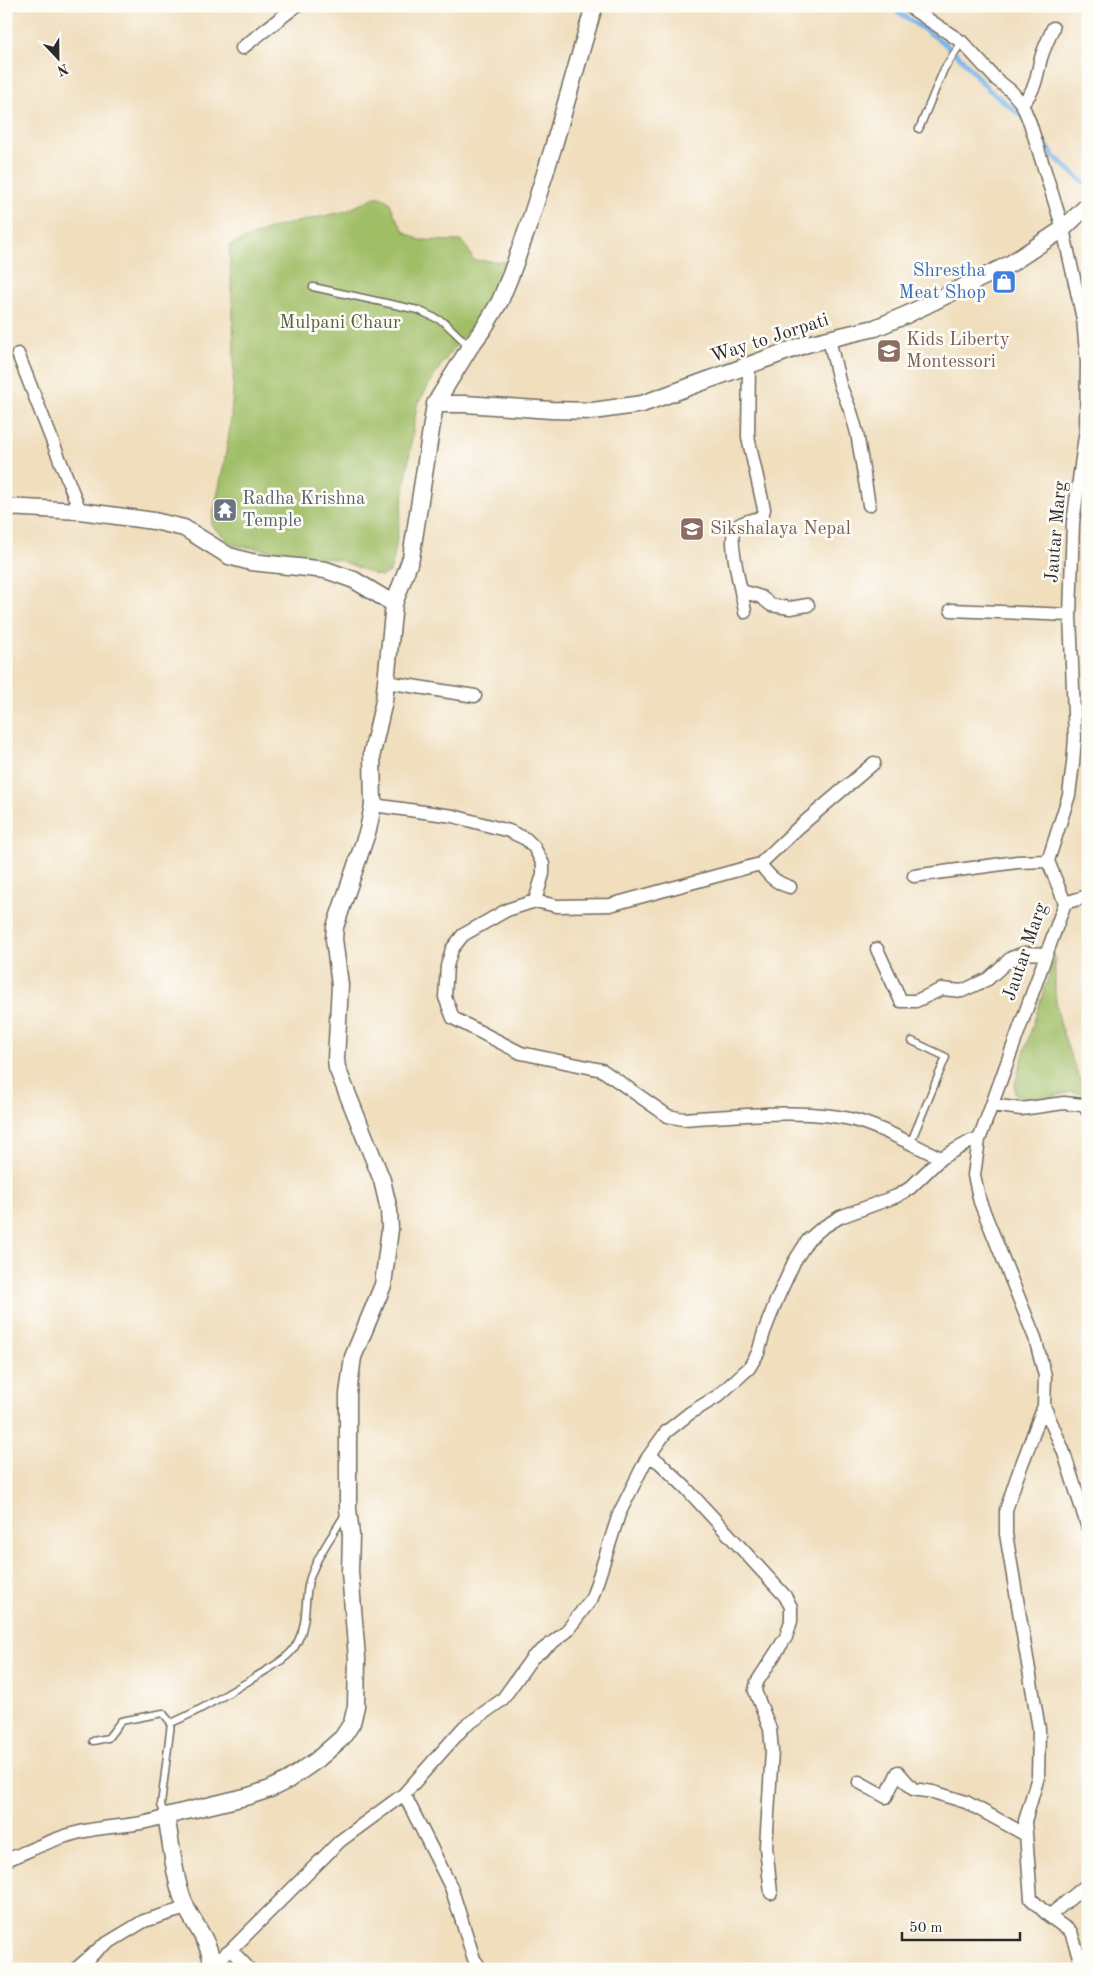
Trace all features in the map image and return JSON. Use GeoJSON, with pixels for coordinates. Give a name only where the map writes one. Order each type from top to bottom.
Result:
{"type":"FeatureCollection","features":[{"type":"Feature","properties":{"kind":"street"},"geometry":{"type":"LineString","coordinates":[[242,48],[296,6]]}},
{"type":"Feature","properties":{"kind":"street"},"geometry":{"type":"LineString","coordinates":[[9,1859],[59,1838],[89,1830],[154,1821],[166,1816],[270,1789],[317,1760],[342,1738],[352,1723],[356,1706],[357,1658],[350,1572],[351,1535],[348,1509],[350,1376],[358,1341],[383,1285],[390,1229],[389,1210],[382,1180],[337,1068],[340,985],[334,939],[339,911],[368,830],[372,805],[372,753],[384,701],[394,604],[411,558],[434,404],[500,301],[532,214],[595,6]]}},
{"type":"Feature","properties":{"kind":"street","name":"Jautar Marg"},"geometry":{"type":"LineString","coordinates":[[908,6],[959,45],[1011,91],[1022,104],[1030,123],[1063,229],[1083,318],[1087,375],[1086,454],[1073,523],[1070,615],[1074,738],[1073,763],[1069,795],[1048,860],[1065,903],[979,1140],[974,1175],[980,1202],[1035,1338],[1045,1376],[1044,1406]]}},
{"type":"Feature","properties":{"kind":"street"},"geometry":{"type":"LineString","coordinates":[[1022,104],[1029,97],[1037,82],[1041,57],[1053,28]]}},
{"type":"Feature","properties":{"kind":"street","name":"Way to Jorpati"},"geometry":{"type":"LineString","coordinates":[[434,404],[594,411],[642,404],[806,344],[875,328],[906,315],[1010,264],[1063,229],[1088,205]]}},
{"type":"Feature","properties":{"kind":"street"},"geometry":{"type":"LineString","coordinates":[[830,339],[840,386],[851,412],[857,433],[869,505]]}},
{"type":"Feature","properties":{"kind":"street"},"geometry":{"type":"LineString","coordinates":[[18,354],[80,511]]}},
{"type":"Feature","properties":{"kind":"street"},"geometry":{"type":"LineString","coordinates":[[745,612],[733,552],[733,531],[737,526],[762,517],[764,509],[748,445],[750,366]]}},
{"type":"Feature","properties":{"kind":"street"},"geometry":{"type":"LineString","coordinates":[[6,507],[80,511],[154,521],[184,528],[229,556],[251,562],[326,570],[354,580],[394,604]]}},
{"type":"Feature","properties":{"kind":"street"},"geometry":{"type":"LineString","coordinates":[[742,591],[761,597],[771,604],[790,608],[808,605]]}},
{"type":"Feature","properties":{"kind":"street"},"geometry":{"type":"LineString","coordinates":[[951,610],[1070,615]]}},
{"type":"Feature","properties":{"kind":"street"},"geometry":{"type":"LineString","coordinates":[[386,682],[475,696]]}},
{"type":"Feature","properties":{"kind":"street"},"geometry":{"type":"LineString","coordinates":[[874,763],[760,864],[610,905],[557,906],[535,901],[507,910],[462,935],[452,949],[446,966],[445,997],[453,1018],[521,1053],[602,1070],[668,1116],[683,1119],[789,1114],[833,1116],[860,1122],[941,1158]]}},
{"type":"Feature","properties":{"kind":"street"},"geometry":{"type":"LineString","coordinates":[[372,805],[453,816],[509,831],[526,839],[534,847],[543,864],[543,874],[535,901]]}},
{"type":"Feature","properties":{"kind":"street"},"geometry":{"type":"LineString","coordinates":[[914,876],[1017,862],[1048,860]]}},
{"type":"Feature","properties":{"kind":"street"},"geometry":{"type":"LineString","coordinates":[[760,864],[770,877],[780,884],[790,887]]}},
{"type":"Feature","properties":{"kind":"street"},"geometry":{"type":"LineString","coordinates":[[1065,903],[1088,896]]}},
{"type":"Feature","properties":{"kind":"street"},"geometry":{"type":"LineString","coordinates":[[877,949],[901,1001],[908,1002],[916,1001],[942,989],[955,992],[972,987],[988,980],[1011,958],[1024,953],[1046,954]]}},
{"type":"Feature","properties":{"kind":"street"},"geometry":{"type":"LineString","coordinates":[[992,1105],[1021,1110],[1064,1103],[1086,1106]]}},
{"type":"Feature","properties":{"kind":"street"},"geometry":{"type":"LineString","coordinates":[[166,1816],[174,1865],[186,1908],[204,1939],[211,1966],[231,1950],[340,1841],[404,1794],[464,1727],[502,1700],[532,1658],[566,1632],[592,1598],[619,1514],[649,1456],[666,1432],[690,1413],[718,1396],[749,1368],[758,1352],[777,1299],[794,1262],[808,1240],[822,1228],[840,1217],[897,1196],[910,1188],[941,1158],[971,1141],[979,1140]]}},
{"type":"Feature","properties":{"kind":"street"},"geometry":{"type":"LineString","coordinates":[[1044,1406],[1064,1450],[1088,1528]]}},
{"type":"Feature","properties":{"kind":"street"},"geometry":{"type":"LineString","coordinates":[[1044,1406],[1006,1510],[1006,1534],[1039,1729],[1038,1777],[1025,1821],[1031,1898],[1049,1916],[1071,1932],[1083,1969]]}},
{"type":"Feature","properties":{"kind":"street"},"geometry":{"type":"LineString","coordinates":[[649,1456],[659,1462],[685,1487],[785,1596],[791,1607],[792,1621],[786,1637],[758,1682],[755,1691],[770,1729],[772,1751],[766,1847],[771,1893]]}},
{"type":"Feature","properties":{"kind":"street"},"geometry":{"type":"LineString","coordinates":[[859,1782],[886,1797],[898,1772],[913,1789],[933,1792],[966,1802],[1026,1835]]}},
{"type":"Feature","properties":{"kind":"street"},"geometry":{"type":"LineString","coordinates":[[404,1794],[451,1887],[474,1959],[481,1969]]}},
{"type":"Feature","properties":{"kind":"street"},"geometry":{"type":"LineString","coordinates":[[1049,1916],[1088,1884]]}},
{"type":"Feature","properties":{"kind":"street"},"geometry":{"type":"LineString","coordinates":[[76,1969],[101,1947],[144,1921],[186,1908]]}},
{"type":"Feature","properties":{"kind":"street"},"geometry":{"type":"LineString","coordinates":[[231,1950],[249,1969]]}},
{"type":"Feature","properties":{"kind":"lane"},"geometry":{"type":"LineString","coordinates":[[919,129],[944,69],[959,45]]}},
{"type":"Feature","properties":{"kind":"lane"},"geometry":{"type":"LineString","coordinates":[[313,287],[418,310],[444,322],[470,347]]}},
{"type":"Feature","properties":{"kind":"lane"},"geometry":{"type":"LineString","coordinates":[[910,1144],[946,1057],[912,1041]]}},
{"type":"Feature","properties":{"kind":"lane"},"geometry":{"type":"LineString","coordinates":[[171,1723],[189,1716],[290,1654],[299,1640],[306,1616],[306,1598],[310,1579],[317,1561],[348,1509]]}},
{"type":"Feature","properties":{"kind":"lane"},"geometry":{"type":"LineString","coordinates":[[93,1741],[108,1738],[121,1721],[163,1714],[171,1723],[161,1805],[166,1816]]}},
{"type":"Feature","properties":{"kind":"green space","name":"Mulpani Chaur"},"geometry":{"type":"Polygon","coordinates":[[[375,197],[383,197],[390,203],[395,216],[405,232],[420,240],[461,241],[466,245],[473,260],[508,262],[493,298],[441,365],[417,405],[394,558],[390,572],[382,576],[339,560],[233,545],[211,525],[225,456],[233,397],[234,346],[229,246],[271,228],[346,211],[375,197]]]}},
{"type":"Feature","properties":{"kind":"green space"},"geometry":{"type":"Polygon","coordinates":[[[1055,956],[1055,992],[1059,1017],[1070,1054],[1085,1090],[1083,1093],[1071,1092],[1023,1104],[1015,1093],[1015,1084],[1055,956]]]}},
{"type":"Feature","properties":{"kind":"waterway"},"geometry":{"type":"LineString","coordinates":[[889,6],[944,43],[960,57],[988,89],[1024,118]]}},
{"type":"Feature","properties":{"kind":"waterway"},"geometry":{"type":"LineString","coordinates":[[1038,134],[1055,157],[1084,183],[1088,184]]}},
{"type":"Feature","properties":{"kind":"place","name":"Shrestha Meat Shop"},"geometry":{"type":"Point","coordinates":[1004,282]}},
{"type":"Feature","properties":{"kind":"place","name":"Kids Liberty Montessori"},"geometry":{"type":"Point","coordinates":[889,351]}},
{"type":"Feature","properties":{"kind":"place","name":"Radha Krishna Temple"},"geometry":{"type":"Point","coordinates":[225,510]}},
{"type":"Feature","properties":{"kind":"place","name":"Sikshalaya Nepal"},"geometry":{"type":"Point","coordinates":[692,529]}}]}
